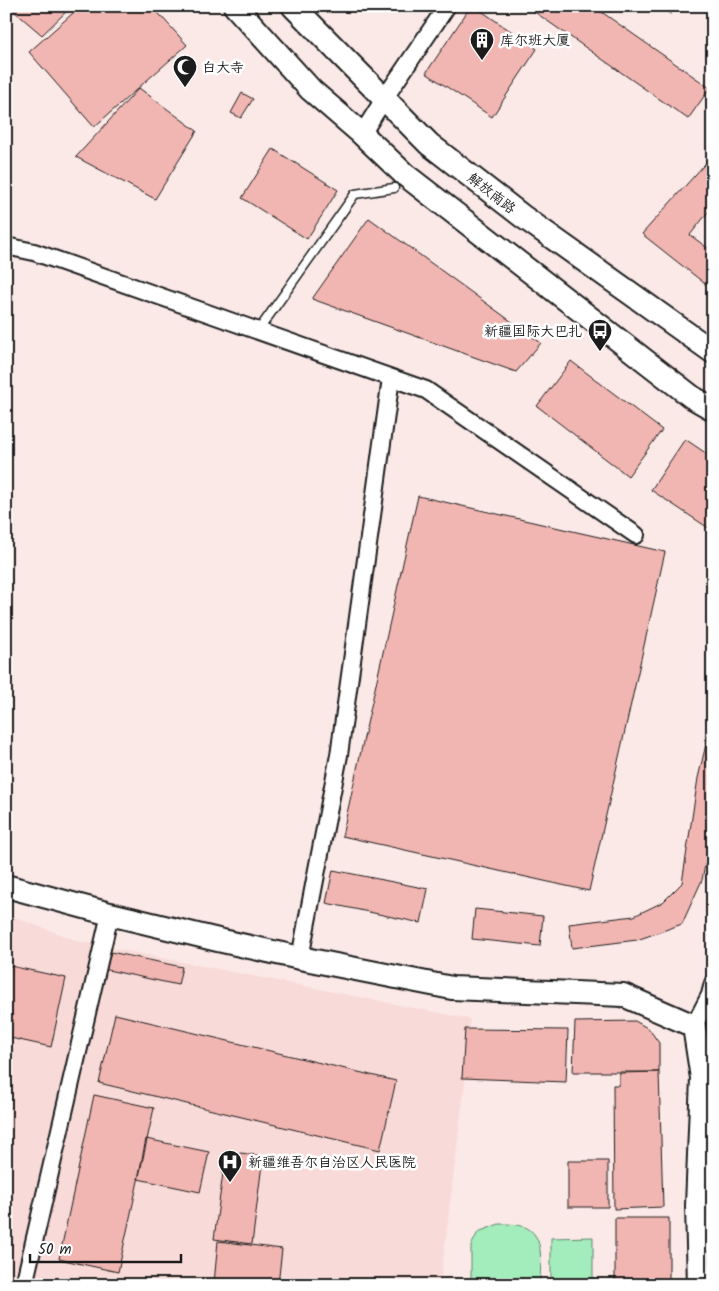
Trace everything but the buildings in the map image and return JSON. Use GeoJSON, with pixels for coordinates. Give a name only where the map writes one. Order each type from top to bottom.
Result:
{"type":"FeatureCollection","features":[{"type":"Feature","properties":{"kind":"main road"},"geometry":{"type":"LineString","coordinates":[[234,6],[311,90],[362,134],[404,174],[692,397],[713,409]]}},
{"type":"Feature","properties":{"kind":"main road","name":"解放南路"},"geometry":{"type":"LineString","coordinates":[[293,6],[437,150],[522,216],[713,352]]}},
{"type":"Feature","properties":{"kind":"main road"},"geometry":{"type":"LineString","coordinates":[[6,886],[110,914],[300,958],[452,988],[623,995],[694,1026],[707,1078],[697,1206],[699,1285]]}},
{"type":"Feature","properties":{"kind":"street"},"geometry":{"type":"LineString","coordinates":[[362,134],[447,6]]}},
{"type":"Feature","properties":{"kind":"street"},"geometry":{"type":"LineString","coordinates":[[6,246],[34,252],[426,390],[636,535]]}},
{"type":"Feature","properties":{"kind":"street"},"geometry":{"type":"LineString","coordinates":[[300,958],[340,755],[391,378]]}},
{"type":"Feature","properties":{"kind":"street"},"geometry":{"type":"LineString","coordinates":[[24,1285],[110,914]]}},
{"type":"Feature","properties":{"kind":"street"},"geometry":{"type":"LineString","coordinates":[[694,1026],[710,995],[713,983]]}},
{"type":"Feature","properties":{"kind":"lane"},"geometry":{"type":"LineString","coordinates":[[258,331],[355,194],[394,188]]}},
{"type":"Feature","properties":{"kind":"shaded area","name":"新疆维吾尔自治区人民医院"},"geometry":{"type":"Polygon","coordinates":[[[6,914],[81,942],[470,1019],[465,1082],[440,1285],[6,1285],[6,914]]]}},
{"type":"Feature","properties":{"kind":"green space"},"geometry":{"type":"Polygon","coordinates":[[[499,1224],[518,1225],[534,1233],[540,1249],[540,1285],[471,1285],[471,1246],[478,1232],[499,1224]]]}},
{"type":"Feature","properties":{"kind":"green space"},"geometry":{"type":"Polygon","coordinates":[[[593,1237],[593,1285],[551,1285],[551,1238],[593,1237]]]}},
{"type":"Feature","properties":{"kind":"place","name":"库尔班大厦"},"geometry":{"type":"Point","coordinates":[482,61]}},
{"type":"Feature","properties":{"kind":"place","name":"白大寺"},"geometry":{"type":"Point","coordinates":[185,88]}},
{"type":"Feature","properties":{"kind":"place","name":"新疆国际大巴扎"},"geometry":{"type":"Point","coordinates":[600,352]}},
{"type":"Feature","properties":{"kind":"place","name":"新疆维吾尔自治区人民医院"},"geometry":{"type":"Point","coordinates":[230,1183]}}]}
